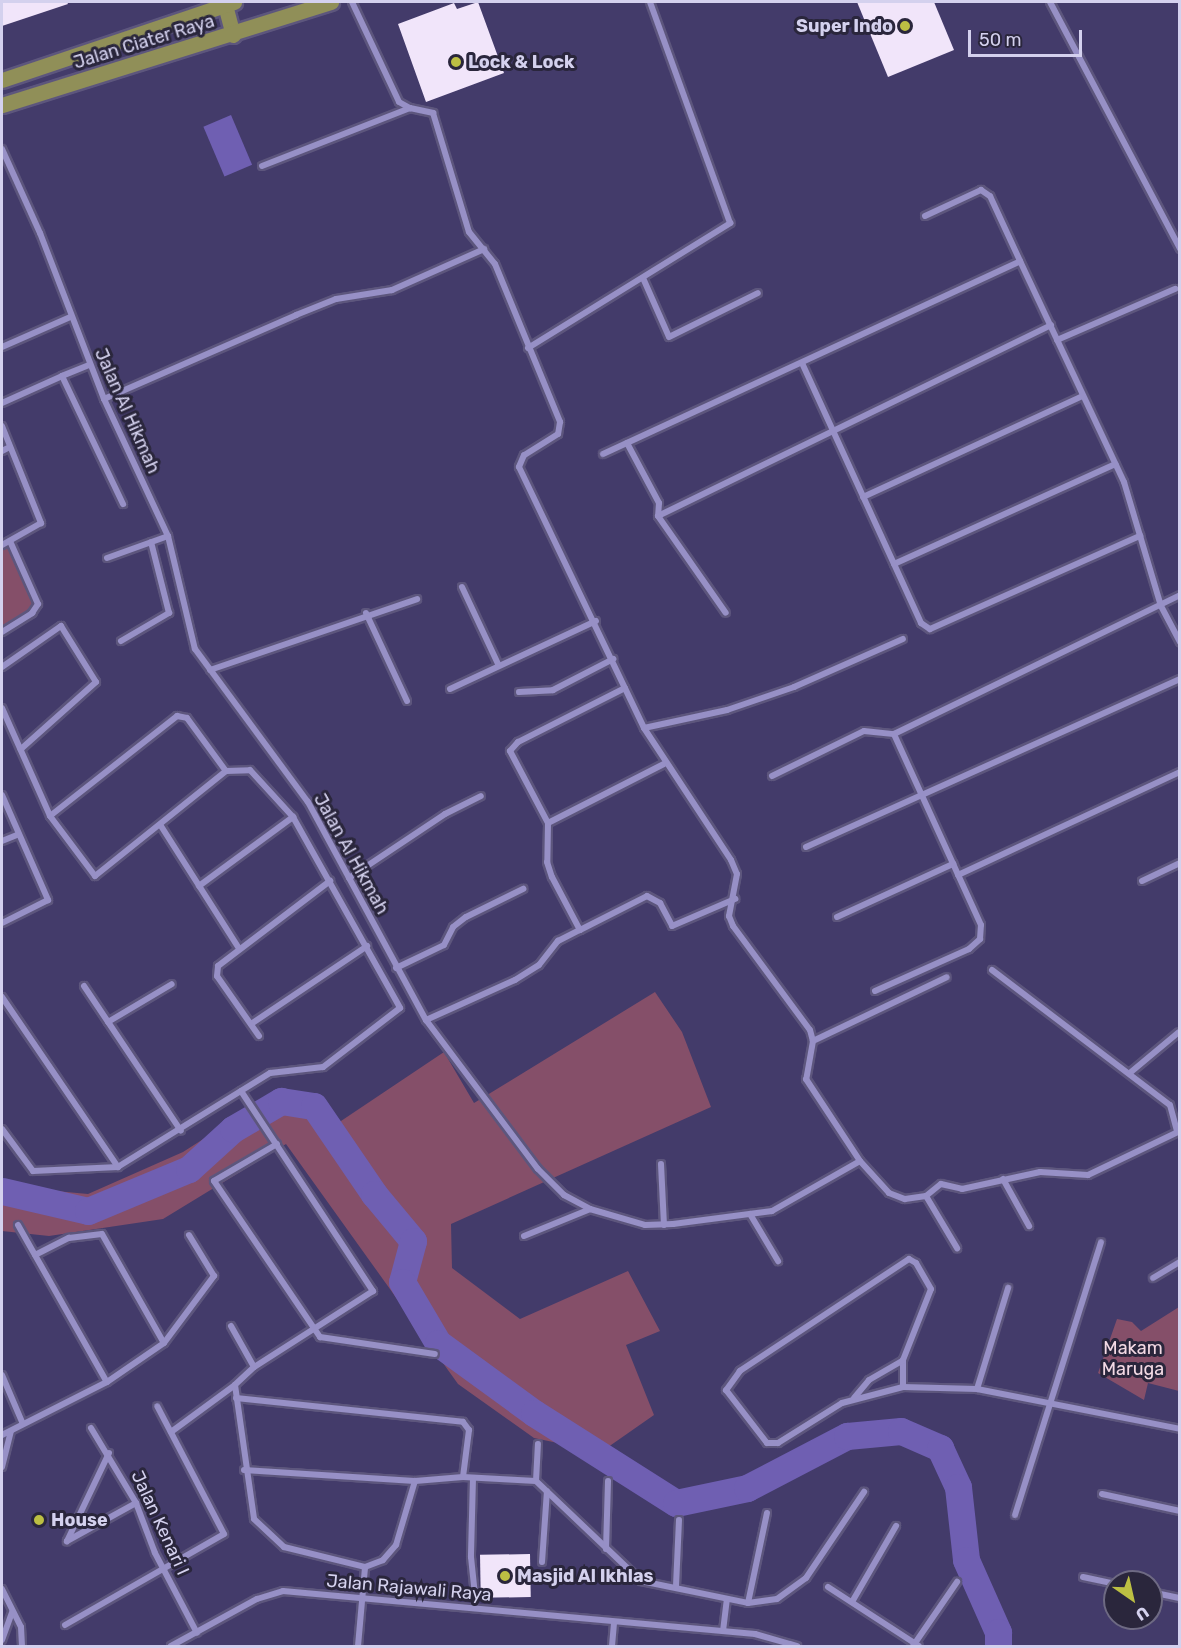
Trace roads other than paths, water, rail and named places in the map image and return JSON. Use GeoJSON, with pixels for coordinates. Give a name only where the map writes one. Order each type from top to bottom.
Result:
{"type":"FeatureCollection","features":[{"type":"Feature","properties":{"kind":"main road","name":"Jalan Ciater Raya"},"geometry":{"type":"LineString","coordinates":[[2,105],[232,35],[331,2]]}},
{"type":"Feature","properties":{"kind":"main road","name":"Jalan Ciater Raya"},"geometry":{"type":"LineString","coordinates":[[2,80],[229,3]]}},
{"type":"Feature","properties":{"kind":"main road"},"geometry":{"type":"LineString","coordinates":[[229,3],[232,35]]}},
{"type":"Feature","properties":{"kind":"street"},"geometry":{"type":"LineString","coordinates":[[352,2],[399,102],[410,108],[433,113],[468,232],[495,264],[561,426],[558,434],[524,455],[519,466],[596,621],[644,728],[664,764],[731,860],[737,874],[736,898],[729,916],[733,926],[810,1030],[813,1041],[806,1079],[860,1161],[889,1193],[905,1199],[926,1197],[941,1184],[962,1189],[1040,1172],[1088,1175],[1178,1132],[1170,1105],[1131,1072],[992,970]]}},
{"type":"Feature","properties":{"kind":"street"},"geometry":{"type":"LineString","coordinates":[[528,348],[726,228],[730,217],[650,2]]}},
{"type":"Feature","properties":{"kind":"street"},"geometry":{"type":"LineString","coordinates":[[1050,2],[1179,249]]}},
{"type":"Feature","properties":{"kind":"street"},"geometry":{"type":"LineString","coordinates":[[262,166],[410,108]]}},
{"type":"Feature","properties":{"kind":"street","name":"Jalan Al Hikmah"},"geometry":{"type":"LineString","coordinates":[[2,149],[40,233],[89,365],[168,536],[189,633],[210,670],[308,802],[426,1020],[537,1169],[564,1195],[590,1209],[645,1225],[664,1225],[750,1214],[793,1203],[860,1161]]}},
{"type":"Feature","properties":{"kind":"street"},"geometry":{"type":"LineString","coordinates":[[925,216],[981,190],[990,196],[1115,464],[1161,606],[1179,642]]}},
{"type":"Feature","properties":{"kind":"street"},"geometry":{"type":"LineString","coordinates":[[104,399],[336,299],[392,290],[484,249]]}},
{"type":"Feature","properties":{"kind":"street"},"geometry":{"type":"LineString","coordinates":[[603,454],[1020,261]]}},
{"type":"Feature","properties":{"kind":"street"},"geometry":{"type":"LineString","coordinates":[[643,278],[669,337],[758,292]]}},
{"type":"Feature","properties":{"kind":"street"},"geometry":{"type":"LineString","coordinates":[[1058,340],[1175,288]]}},
{"type":"Feature","properties":{"kind":"street"},"geometry":{"type":"LineString","coordinates":[[2,347],[70,317]]}},
{"type":"Feature","properties":{"kind":"street"},"geometry":{"type":"LineString","coordinates":[[658,516],[832,429],[1050,326]]}},
{"type":"Feature","properties":{"kind":"street"},"geometry":{"type":"LineString","coordinates":[[802,363],[921,623],[930,630],[1140,536]]}},
{"type":"Feature","properties":{"kind":"street"},"geometry":{"type":"LineString","coordinates":[[2,403],[89,365]]}},
{"type":"Feature","properties":{"kind":"street"},"geometry":{"type":"LineString","coordinates":[[62,376],[123,504]]}},
{"type":"Feature","properties":{"kind":"street"},"geometry":{"type":"LineString","coordinates":[[863,497],[1083,396]]}},
{"type":"Feature","properties":{"kind":"street"},"geometry":{"type":"LineString","coordinates":[[2,426],[40,523],[2,544]]}},
{"type":"Feature","properties":{"kind":"street"},"geometry":{"type":"LineString","coordinates":[[627,443],[659,503],[658,516],[726,613]]}},
{"type":"Feature","properties":{"kind":"street"},"geometry":{"type":"LineString","coordinates":[[2,451],[10,447]]}},
{"type":"Feature","properties":{"kind":"street"},"geometry":{"type":"LineString","coordinates":[[894,564],[1115,464]]}},
{"type":"Feature","properties":{"kind":"street"},"geometry":{"type":"LineString","coordinates":[[107,558],[168,536]]}},
{"type":"Feature","properties":{"kind":"street"},"geometry":{"type":"LineString","coordinates":[[2,632],[32,613],[38,604],[10,541]]}},
{"type":"Feature","properties":{"kind":"street"},"geometry":{"type":"LineString","coordinates":[[121,641],[169,613],[151,542]]}},
{"type":"Feature","properties":{"kind":"street"},"geometry":{"type":"LineString","coordinates":[[462,587],[498,664]]}},
{"type":"Feature","properties":{"kind":"street"},"geometry":{"type":"LineString","coordinates":[[772,776],[864,731],[894,734],[1161,606],[1179,595]]}},
{"type":"Feature","properties":{"kind":"street"},"geometry":{"type":"LineString","coordinates":[[210,670],[366,613],[417,599]]}},
{"type":"Feature","properties":{"kind":"street"},"geometry":{"type":"LineString","coordinates":[[366,613],[407,701]]}},
{"type":"Feature","properties":{"kind":"street"},"geometry":{"type":"LineString","coordinates":[[450,689],[498,664],[596,621]]}},
{"type":"Feature","properties":{"kind":"street"},"geometry":{"type":"LineString","coordinates":[[2,667],[61,626],[96,682],[21,749]]}},
{"type":"Feature","properties":{"kind":"street"},"geometry":{"type":"LineString","coordinates":[[644,728],[727,710],[794,687],[903,639]]}},
{"type":"Feature","properties":{"kind":"street"},"geometry":{"type":"LineString","coordinates":[[519,692],[553,690],[613,659]]}},
{"type":"Feature","properties":{"kind":"street"},"geometry":{"type":"LineString","coordinates":[[806,848],[1179,679]]}},
{"type":"Feature","properties":{"kind":"street"},"geometry":{"type":"LineString","coordinates":[[580,930],[547,862],[548,823],[511,749],[625,687]]}},
{"type":"Feature","properties":{"kind":"street"},"geometry":{"type":"LineString","coordinates":[[2,708],[50,816],[95,876],[161,826],[226,771],[250,770],[293,817],[400,1005],[398,1011],[323,1067],[270,1073],[181,1131],[118,1167],[33,1171],[2,1129]]}},
{"type":"Feature","properties":{"kind":"street"},"geometry":{"type":"LineString","coordinates":[[50,816],[177,716],[187,718],[226,771]]}},
{"type":"Feature","properties":{"kind":"street"},"geometry":{"type":"LineString","coordinates":[[875,991],[969,949],[980,939],[981,925],[894,734]]}},
{"type":"Feature","properties":{"kind":"street"},"geometry":{"type":"LineString","coordinates":[[548,823],[664,764]]}},
{"type":"Feature","properties":{"kind":"street"},"geometry":{"type":"LineString","coordinates":[[958,875],[1179,772]]}},
{"type":"Feature","properties":{"kind":"street"},"geometry":{"type":"LineString","coordinates":[[2,795],[48,900],[2,923]]}},
{"type":"Feature","properties":{"kind":"street"},"geometry":{"type":"LineString","coordinates":[[349,878],[445,814],[481,796]]}},
{"type":"Feature","properties":{"kind":"street"},"geometry":{"type":"LineString","coordinates":[[199,886],[293,817]]}},
{"type":"Feature","properties":{"kind":"street"},"geometry":{"type":"LineString","coordinates":[[161,826],[238,948]]}},
{"type":"Feature","properties":{"kind":"street"},"geometry":{"type":"LineString","coordinates":[[2,841],[19,834]]}},
{"type":"Feature","properties":{"kind":"street"},"geometry":{"type":"LineString","coordinates":[[1142,880],[1179,863]]}},
{"type":"Feature","properties":{"kind":"street"},"geometry":{"type":"LineString","coordinates":[[837,917],[953,864]]}},
{"type":"Feature","properties":{"kind":"street"},"geometry":{"type":"LineString","coordinates":[[259,1036],[217,976],[222,959],[330,881]]}},
{"type":"Feature","properties":{"kind":"street"},"geometry":{"type":"LineString","coordinates":[[396,968],[444,945],[453,927],[466,917],[523,889]]}},
{"type":"Feature","properties":{"kind":"street"},"geometry":{"type":"LineString","coordinates":[[426,1020],[515,980],[539,965],[558,941],[647,896],[660,903],[672,926],[736,898]]}},
{"type":"Feature","properties":{"kind":"street"},"geometry":{"type":"LineString","coordinates":[[251,1024],[367,946]]}},
{"type":"Feature","properties":{"kind":"street"},"geometry":{"type":"LineString","coordinates":[[813,1041],[946,977]]}},
{"type":"Feature","properties":{"kind":"street"},"geometry":{"type":"LineString","coordinates":[[108,1022],[172,984]]}},
{"type":"Feature","properties":{"kind":"street"},"geometry":{"type":"LineString","coordinates":[[84,986],[181,1131]]}},
{"type":"Feature","properties":{"kind":"street"},"geometry":{"type":"LineString","coordinates":[[2,997],[118,1167]]}},
{"type":"Feature","properties":{"kind":"street"},"geometry":{"type":"LineString","coordinates":[[1131,1072],[1179,1032]]}},
{"type":"Feature","properties":{"kind":"street"},"geometry":{"type":"LineString","coordinates":[[171,1432],[235,1385],[254,1367],[369,1297],[373,1289],[241,1091]]}},
{"type":"Feature","properties":{"kind":"street"},"geometry":{"type":"LineString","coordinates":[[277,1144],[214,1181],[315,1330],[325,1341],[435,1354]]}},
{"type":"Feature","properties":{"kind":"street"},"geometry":{"type":"LineString","coordinates":[[661,1164],[664,1225]]}},
{"type":"Feature","properties":{"kind":"street"},"geometry":{"type":"LineString","coordinates":[[1003,1179],[1029,1226]]}},
{"type":"Feature","properties":{"kind":"street"},"geometry":{"type":"LineString","coordinates":[[926,1197],[957,1248]]}},
{"type":"Feature","properties":{"kind":"street"},"geometry":{"type":"LineString","coordinates":[[524,1236],[590,1209]]}},
{"type":"Feature","properties":{"kind":"street"},"geometry":{"type":"LineString","coordinates":[[750,1214],[778,1260]]}},
{"type":"Feature","properties":{"kind":"street"},"geometry":{"type":"LineString","coordinates":[[18,1225],[107,1382]]}},
{"type":"Feature","properties":{"kind":"street"},"geometry":{"type":"LineString","coordinates":[[35,1255],[69,1238],[102,1234],[164,1343]]}},
{"type":"Feature","properties":{"kind":"street"},"geometry":{"type":"LineString","coordinates":[[2,1436],[22,1422],[107,1382],[164,1343],[214,1276],[189,1235]]}},
{"type":"Feature","properties":{"kind":"street"},"geometry":{"type":"LineString","coordinates":[[1014,1515],[1048,1402],[1101,1242]]}},
{"type":"Feature","properties":{"kind":"street"},"geometry":{"type":"LineString","coordinates":[[903,1387],[903,1360],[931,1289],[916,1263],[909,1259],[740,1371],[726,1390],[767,1443],[778,1443],[853,1399],[903,1387],[977,1389],[1179,1429]]}},
{"type":"Feature","properties":{"kind":"street"},"geometry":{"type":"LineString","coordinates":[[1153,1278],[1179,1262]]}},
{"type":"Feature","properties":{"kind":"street"},"geometry":{"type":"LineString","coordinates":[[977,1389],[1008,1288]]}},
{"type":"Feature","properties":{"kind":"street"},"geometry":{"type":"LineString","coordinates":[[231,1326],[254,1367]]}},
{"type":"Feature","properties":{"kind":"street"},"geometry":{"type":"LineString","coordinates":[[853,1399],[869,1380],[903,1360]]}},
{"type":"Feature","properties":{"kind":"street"},"geometry":{"type":"LineString","coordinates":[[2,1375],[22,1422]]}},
{"type":"Feature","properties":{"kind":"street"},"geometry":{"type":"LineString","coordinates":[[235,1385],[244,1470],[254,1519],[268,1537],[300,1553],[365,1568],[382,1560],[396,1545],[415,1481]]}},
{"type":"Feature","properties":{"kind":"street"},"geometry":{"type":"LineString","coordinates":[[236,1398],[463,1422],[469,1430],[464,1477]]}},
{"type":"Feature","properties":{"kind":"street"},"geometry":{"type":"LineString","coordinates":[[65,1625],[224,1534],[157,1406]]}},
{"type":"Feature","properties":{"kind":"street","name":"Jalan Kenari I"},"geometry":{"type":"LineString","coordinates":[[91,1428],[109,1453],[136,1503],[164,1568],[197,1633]]}},
{"type":"Feature","properties":{"kind":"street"},"geometry":{"type":"LineString","coordinates":[[2,1467],[11,1431]]}},
{"type":"Feature","properties":{"kind":"street"},"geometry":{"type":"LineString","coordinates":[[536,1480],[538,1444]]}},
{"type":"Feature","properties":{"kind":"street"},"geometry":{"type":"LineString","coordinates":[[109,1453],[67,1541],[136,1503]]}},
{"type":"Feature","properties":{"kind":"street"},"geometry":{"type":"LineString","coordinates":[[244,1470],[415,1481],[464,1477],[536,1480],[641,1581],[676,1586],[727,1600],[748,1603],[777,1599],[806,1578],[864,1492]]}},
{"type":"Feature","properties":{"kind":"street"},"geometry":{"type":"LineString","coordinates":[[473,1478],[471,1557],[475,1596]]}},
{"type":"Feature","properties":{"kind":"street"},"geometry":{"type":"LineString","coordinates":[[606,1549],[608,1481]]}},
{"type":"Feature","properties":{"kind":"street"},"geometry":{"type":"LineString","coordinates":[[542,1562],[547,1491]]}},
{"type":"Feature","properties":{"kind":"street"},"geometry":{"type":"LineString","coordinates":[[1102,1494],[1179,1511]]}},
{"type":"Feature","properties":{"kind":"street"},"geometry":{"type":"LineString","coordinates":[[748,1603],[768,1513]]}},
{"type":"Feature","properties":{"kind":"street"},"geometry":{"type":"LineString","coordinates":[[676,1586],[679,1520]]}},
{"type":"Feature","properties":{"kind":"street"},"geometry":{"type":"LineString","coordinates":[[852,1602],[896,1526]]}},
{"type":"Feature","properties":{"kind":"street"},"geometry":{"type":"LineString","coordinates":[[358,1647],[365,1568]]}},
{"type":"Feature","properties":{"kind":"street"},"geometry":{"type":"LineString","coordinates":[[1083,1577],[1103,1581]]}},
{"type":"Feature","properties":{"kind":"street"},"geometry":{"type":"LineString","coordinates":[[828,1587],[915,1646],[957,1582]]}},
{"type":"Feature","properties":{"kind":"street"},"geometry":{"type":"LineString","coordinates":[[2,1589],[21,1627],[22,1647]]}},
{"type":"Feature","properties":{"kind":"street","name":"Jalan Rajawali Raya"},"geometry":{"type":"LineString","coordinates":[[171,1647],[270,1594],[361,1597],[614,1623],[754,1634],[797,1647]]}},
{"type":"Feature","properties":{"kind":"street"},"geometry":{"type":"LineString","coordinates":[[1163,1595],[1179,1598]]}},
{"type":"Feature","properties":{"kind":"street"},"geometry":{"type":"LineString","coordinates":[[723,1631],[727,1600]]}},
{"type":"Feature","properties":{"kind":"street"},"geometry":{"type":"LineString","coordinates":[[2,1640],[12,1612]]}},
{"type":"Feature","properties":{"kind":"street"},"geometry":{"type":"LineString","coordinates":[[612,1647],[614,1623]]}},
{"type":"Feature","properties":{"kind":"waterway"},"geometry":{"type":"LineString","coordinates":[[2,1191],[88,1211],[189,1169],[233,1129],[281,1101],[314,1106],[374,1194],[413,1241],[402,1282],[438,1343],[534,1413],[676,1503],[747,1488],[847,1436],[901,1431],[940,1448],[958,1487],[966,1560],[998,1632],[998,1646]]}},
{"type":"Feature","properties":{"kind":"place","name":"Super Indo"},"geometry":{"type":"Point","coordinates":[905,26]}},
{"type":"Feature","properties":{"kind":"place","name":"Lock & Lock"},"geometry":{"type":"Point","coordinates":[456,62]}},
{"type":"Feature","properties":{"kind":"place","name":"House"},"geometry":{"type":"Point","coordinates":[39,1520]}},
{"type":"Feature","properties":{"kind":"place","name":"Masjid Al Ikhlas"},"geometry":{"type":"Point","coordinates":[505,1576]}},
{"type":"Feature","properties":{"kind":"park label","name":"Makam Maruga"},"geometry":{"type":"Point","coordinates":[1133,1359]}}]}
